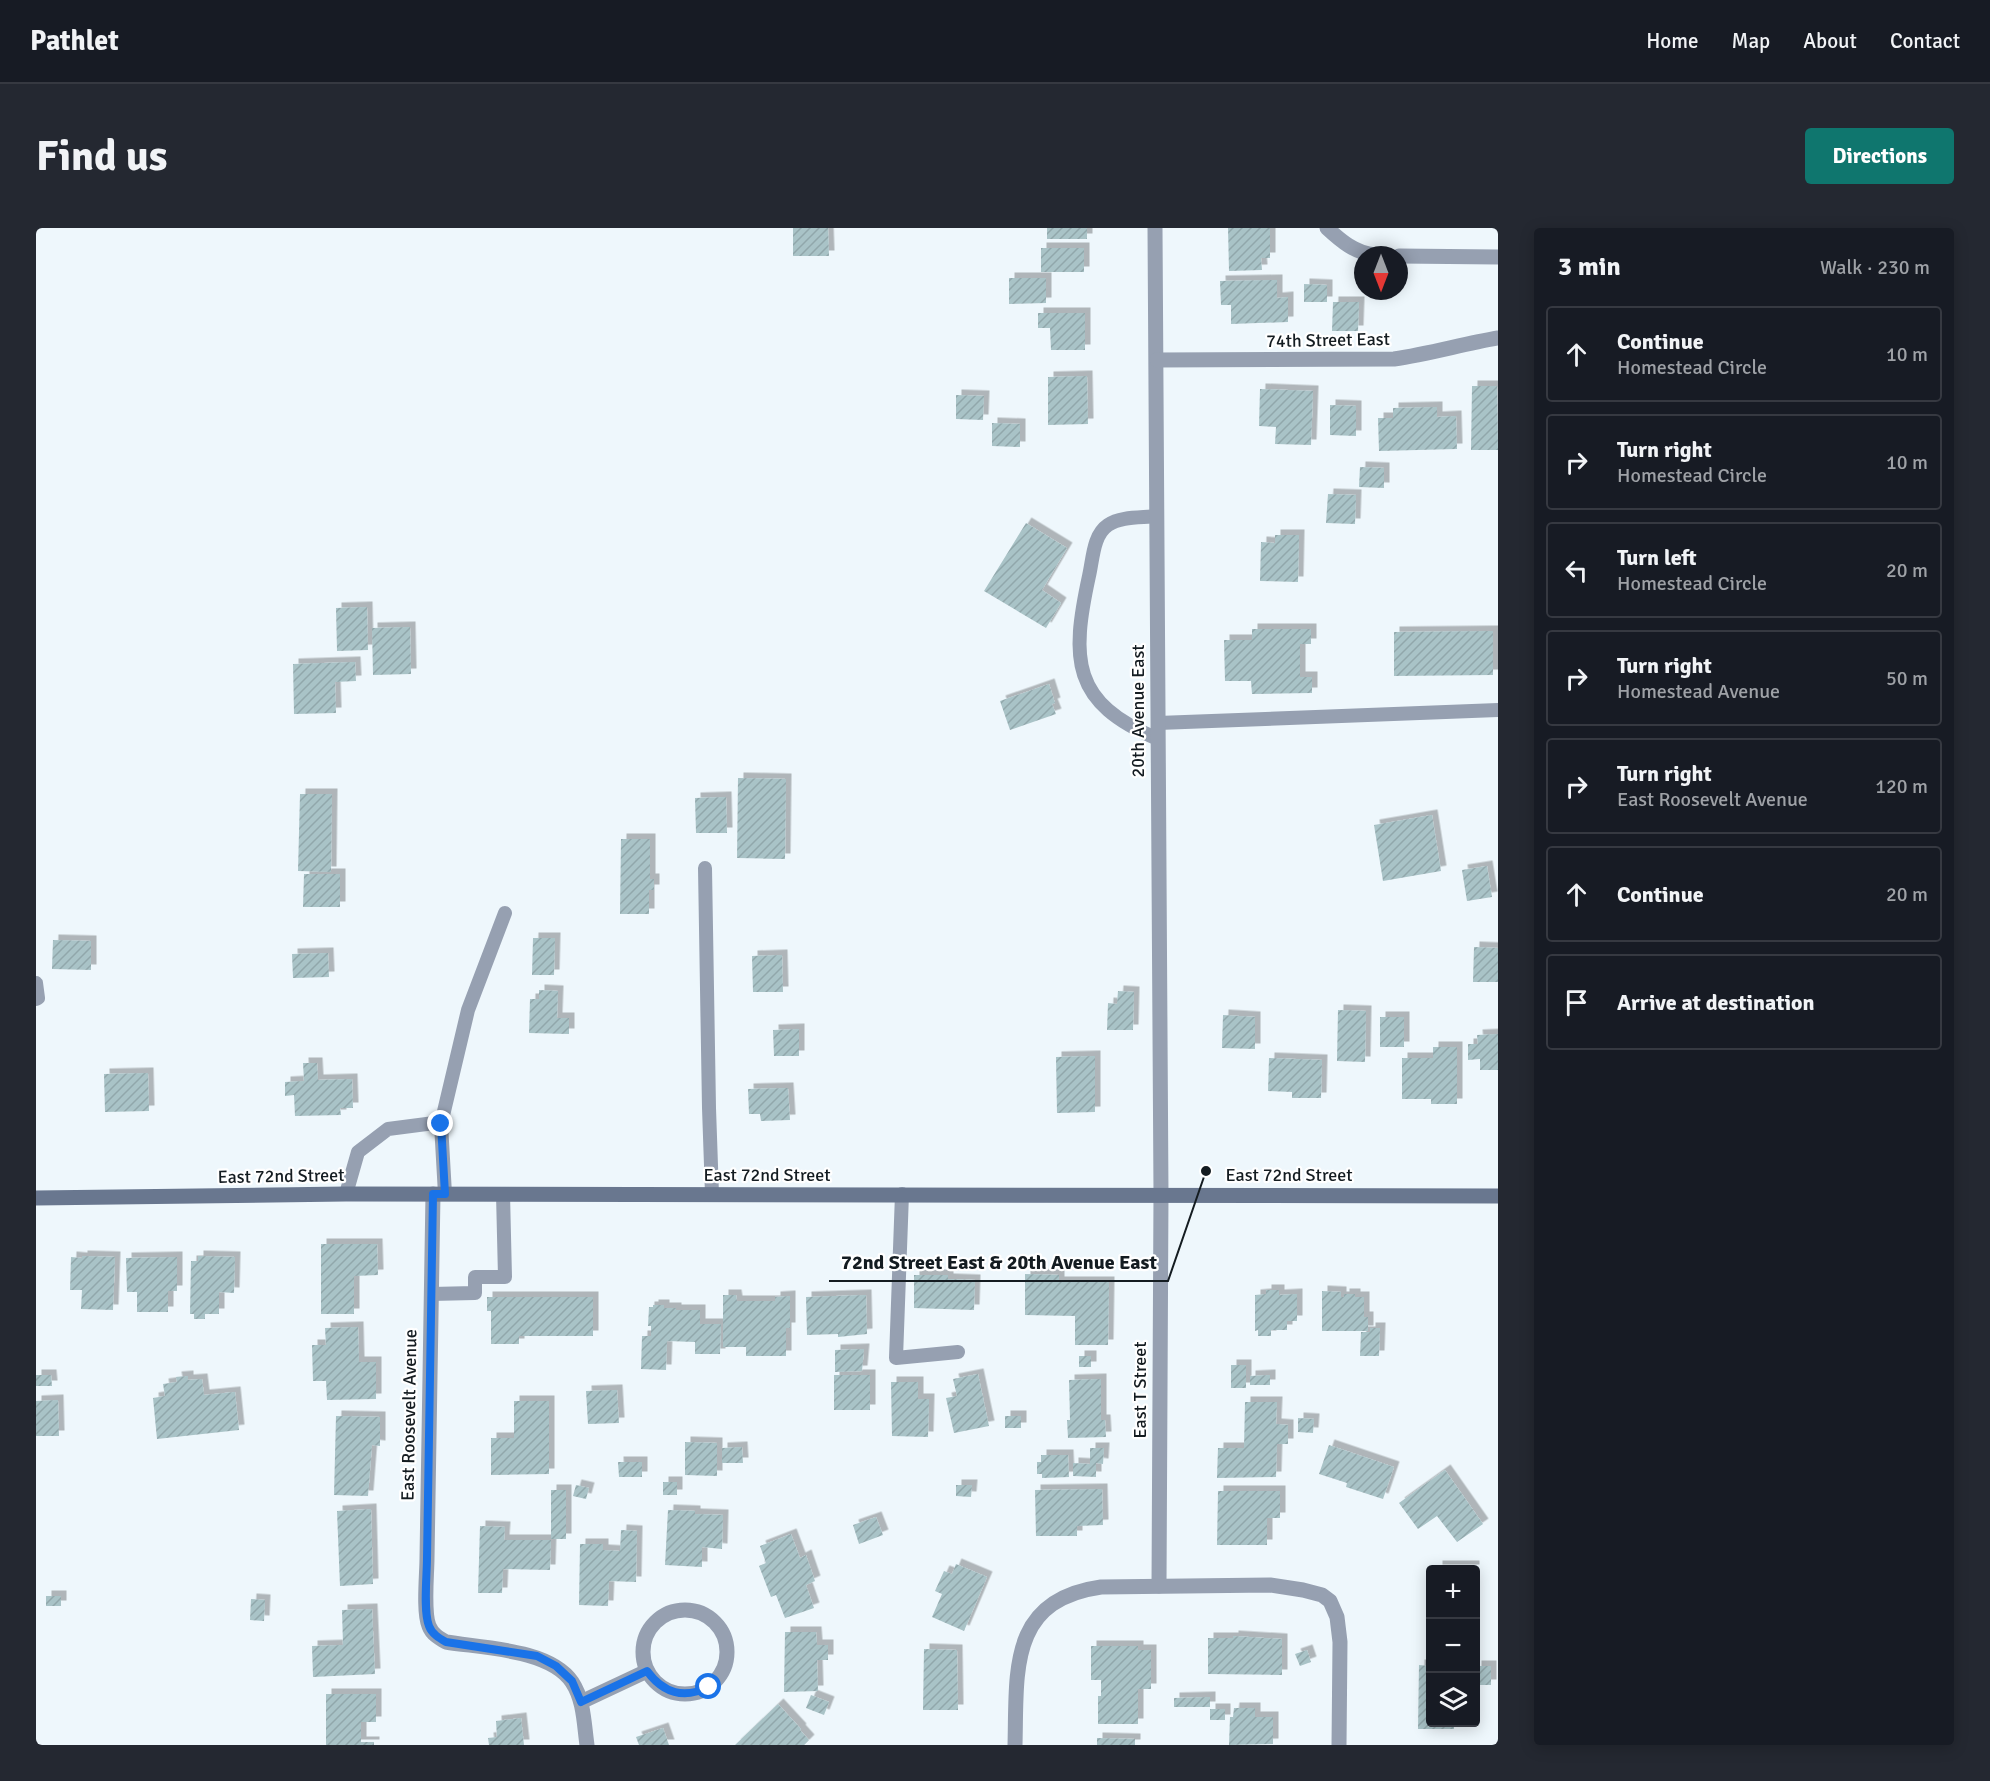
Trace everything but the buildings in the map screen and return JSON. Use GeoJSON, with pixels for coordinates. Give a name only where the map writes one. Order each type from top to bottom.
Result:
{"type":"FeatureCollection","features":[{"type":"Feature","properties":{"kind":"main road","name":"East 72nd Street"},"geometry":{"type":"LineString","coordinates":[[36,1198],[346,1194],[1498,1196]]}},
{"type":"Feature","properties":{"kind":"street","name":"20th Avenue East"},"geometry":{"type":"LineString","coordinates":[[1155,228],[1161,1194]]}},
{"type":"Feature","properties":{"kind":"street"},"geometry":{"type":"LineString","coordinates":[[1327,228],[1354,249]]}},
{"type":"Feature","properties":{"kind":"street"},"geometry":{"type":"LineString","coordinates":[[1408,256],[1498,257]]}},
{"type":"Feature","properties":{"kind":"street","name":"74th Street East"},"geometry":{"type":"LineString","coordinates":[[1157,360],[1395,359],[1430,354],[1498,338]]}},
{"type":"Feature","properties":{"kind":"street","name":"East Roosevelt Avenue"},"geometry":{"type":"LineString","coordinates":[[439,1194],[431,1294],[427,1603],[429,1626],[435,1635],[446,1642],[537,1656],[556,1666],[572,1681],[581,1702]]}},
{"type":"Feature","properties":{"kind":"street","name":"East T Street"},"geometry":{"type":"LineString","coordinates":[[1159,1586],[1161,1194]]}},
{"type":"Feature","properties":{"kind":"street"},"geometry":{"type":"LineString","coordinates":[[1015,1745],[1017,1669],[1022,1645],[1030,1627],[1054,1604],[1082,1590],[1101,1587],[1270,1585],[1322,1595],[1330,1602],[1337,1617],[1340,1642],[1339,1745]]}},
{"type":"Feature","properties":{"kind":"street"},"geometry":{"type":"LineString","coordinates":[[683,1610],[706,1616],[716,1623],[722,1633],[727,1656],[724,1668],[709,1687],[699,1692],[675,1693],[659,1685],[647,1671],[643,1648],[646,1636],[652,1626],[672,1612],[683,1610]]}},
{"type":"Feature","properties":{"kind":"street"},"geometry":{"type":"LineString","coordinates":[[587,1745],[581,1702],[647,1671]]}},
{"type":"Feature","properties":{"kind":"lane"},"geometry":{"type":"LineString","coordinates":[[1157,516],[1126,519],[1110,524],[1097,539],[1078,644],[1083,674],[1094,697],[1111,714],[1158,739]]}},
{"type":"Feature","properties":{"kind":"lane"},"geometry":{"type":"LineString","coordinates":[[1158,723],[1498,710]]}},
{"type":"Feature","properties":{"kind":"lane"},"geometry":{"type":"LineString","coordinates":[[705,867],[712,1194]]}},
{"type":"Feature","properties":{"kind":"lane"},"geometry":{"type":"LineString","coordinates":[[439,1194],[442,1122],[468,1010],[505,913]]}},
{"type":"Feature","properties":{"kind":"lane"},"geometry":{"type":"LineString","coordinates":[[36,983],[38,998],[36,999]]}},
{"type":"Feature","properties":{"kind":"lane"},"geometry":{"type":"LineString","coordinates":[[346,1194],[358,1152],[388,1129],[442,1122]]}},
{"type":"Feature","properties":{"kind":"lane"},"geometry":{"type":"LineString","coordinates":[[431,1294],[475,1293],[475,1277],[505,1277],[503,1194]]}},
{"type":"Feature","properties":{"kind":"lane"},"geometry":{"type":"LineString","coordinates":[[902,1194],[896,1358],[958,1352]]}},
{"type":"Feature","properties":{"kind":"place","name":"72nd Street East & 20th Avenue East"},"geometry":{"type":"Point","coordinates":[1206,1171]}},
{"type":"Feature","properties":{"kind":"route"},"geometry":{"type":"LineString","coordinates":[[441,1124],[445,1194],[433,1194],[427,1558],[429,1626],[435,1635],[446,1642],[537,1656],[556,1666],[572,1681],[581,1702],[647,1671],[664,1689],[675,1693],[699,1692],[709,1687]]}}]}
